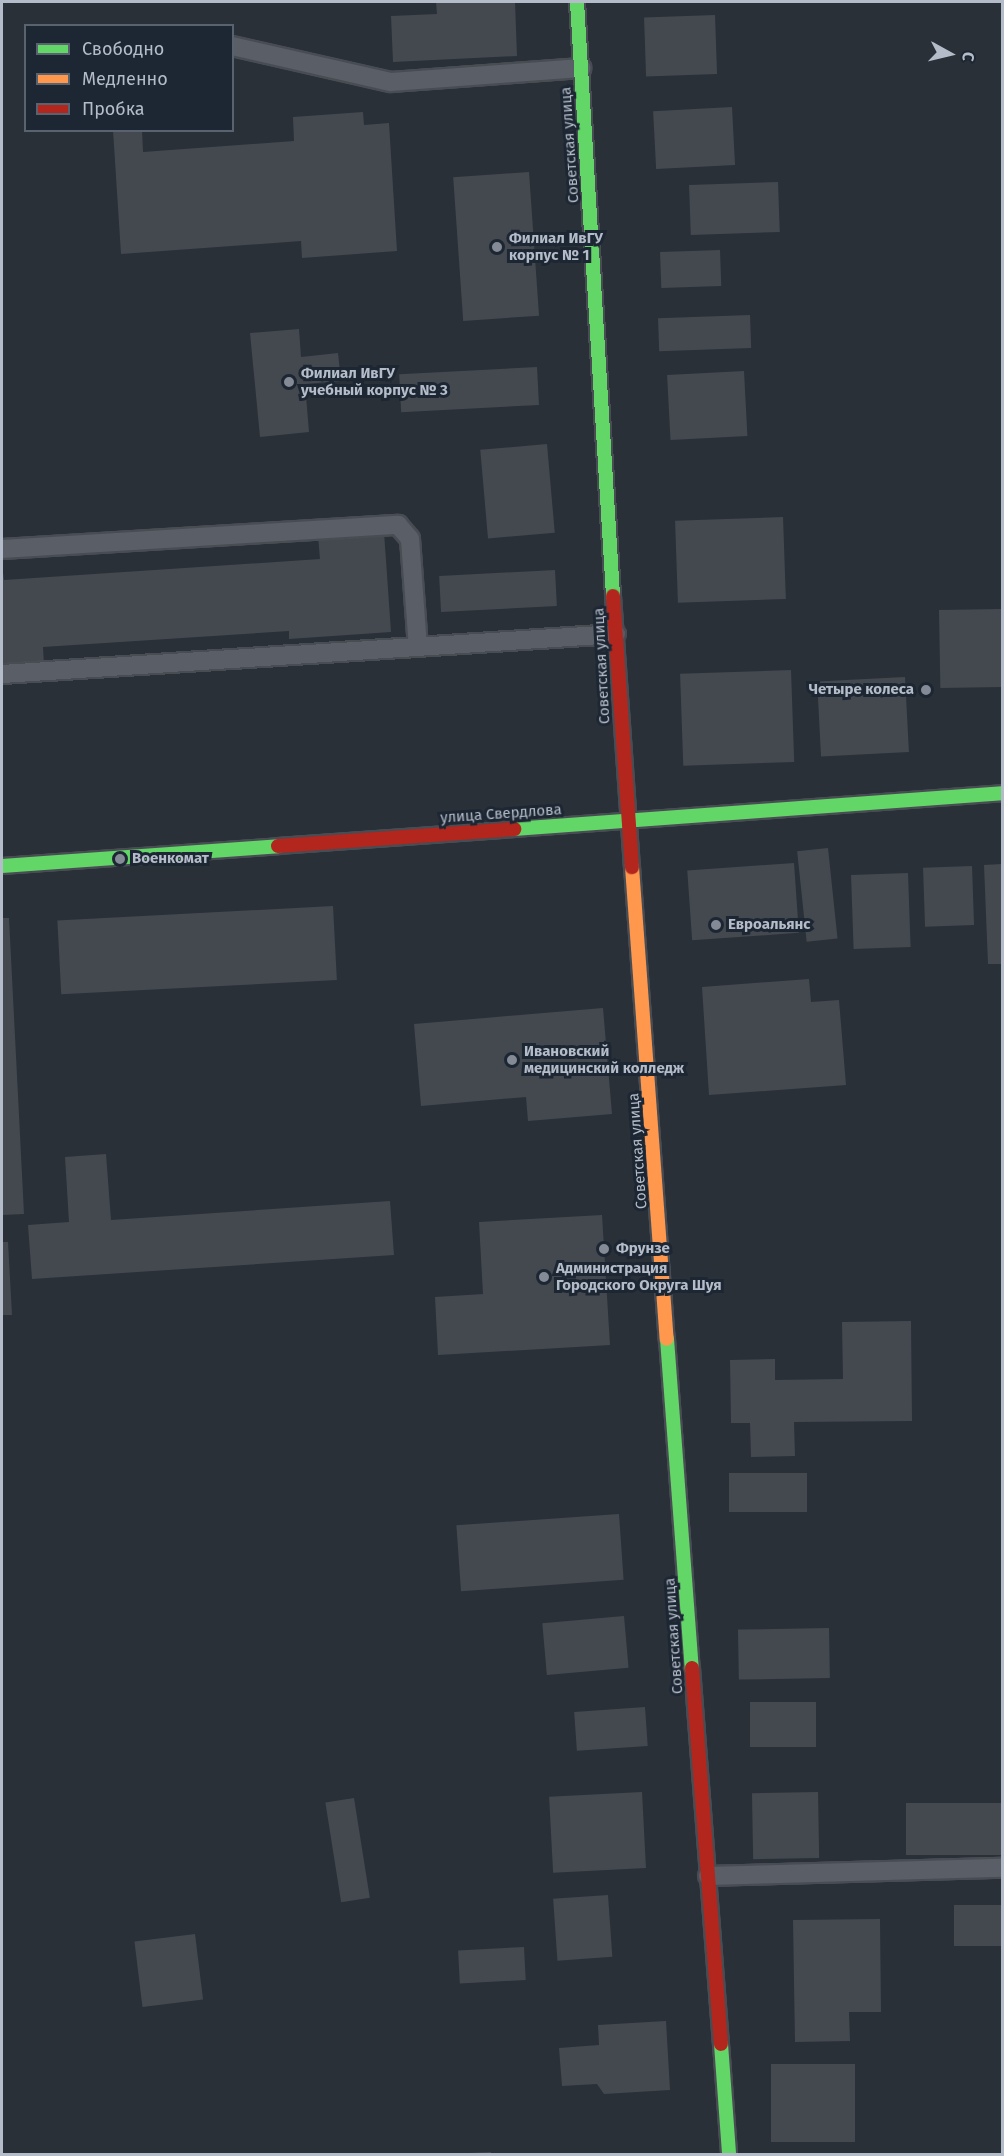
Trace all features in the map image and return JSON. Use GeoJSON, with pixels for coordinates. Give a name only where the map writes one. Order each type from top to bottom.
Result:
{"type":"FeatureCollection","features":[{"type":"Feature","properties":{"kind":"street","name":"Советская улица"},"geometry":{"type":"LineString","coordinates":[[577,2],[616,634],[729,2154]]}},
{"type":"Feature","properties":{"kind":"street","name":"улица Свердлова"},"geometry":{"type":"LineString","coordinates":[[2,866],[1002,794]]}},
{"type":"Feature","properties":{"kind":"lane"},"geometry":{"type":"LineString","coordinates":[[234,46],[391,82],[581,68]]}},
{"type":"Feature","properties":{"kind":"lane"},"geometry":{"type":"LineString","coordinates":[[2,549],[398,525],[410,539],[418,647]]}},
{"type":"Feature","properties":{"kind":"lane"},"geometry":{"type":"LineString","coordinates":[[2,675],[616,634]]}},
{"type":"Feature","properties":{"kind":"lane"},"geometry":{"type":"LineString","coordinates":[[708,1876],[1002,1868]]}},
{"type":"Feature","properties":{"kind":"building"},"geometry":{"type":"Polygon","coordinates":[[[436,2],[515,2],[517,56],[393,62],[391,16],[437,14],[436,2]]]}},
{"type":"Feature","properties":{"kind":"building"},"geometry":{"type":"Polygon","coordinates":[[[715,15],[717,74],[646,76],[644,17],[715,15]]]}},
{"type":"Feature","properties":{"kind":"building"},"geometry":{"type":"Polygon","coordinates":[[[732,107],[735,165],[656,169],[653,111],[732,107]]]}},
{"type":"Feature","properties":{"kind":"building"},"geometry":{"type":"Polygon","coordinates":[[[363,112],[364,125],[389,123],[397,251],[302,258],[301,241],[121,254],[113,132],[142,132],[143,152],[294,141],[293,117],[363,112]]]}},
{"type":"Feature","properties":{"kind":"building","name":"Филиал ИвГУ корпус № 1"},"geometry":{"type":"Polygon","coordinates":[[[529,172],[539,316],[463,321],[453,177],[529,172]]]}},
{"type":"Feature","properties":{"kind":"building"},"geometry":{"type":"Polygon","coordinates":[[[778,182],[780,232],[691,235],[689,185],[778,182]]]}},
{"type":"Feature","properties":{"kind":"building"},"geometry":{"type":"Polygon","coordinates":[[[720,250],[721,286],[661,288],[660,252],[720,250]]]}},
{"type":"Feature","properties":{"kind":"building"},"geometry":{"type":"Polygon","coordinates":[[[750,315],[751,348],[659,351],[658,318],[750,315]]]}},
{"type":"Feature","properties":{"kind":"building","name":"Филиал ИвГУ учебный корпус № 3"},"geometry":{"type":"Polygon","coordinates":[[[299,329],[301,357],[338,353],[341,381],[305,384],[309,432],[260,437],[250,333],[299,329]]]}},
{"type":"Feature","properties":{"kind":"building"},"geometry":{"type":"Polygon","coordinates":[[[537,367],[539,405],[401,412],[399,374],[537,367]]]}},
{"type":"Feature","properties":{"kind":"building"},"geometry":{"type":"Polygon","coordinates":[[[744,371],[747,436],[671,440],[667,375],[744,371]]]}},
{"type":"Feature","properties":{"kind":"building"},"geometry":{"type":"Polygon","coordinates":[[[547,444],[555,533],[488,539],[480,450],[547,444]]]}},
{"type":"Feature","properties":{"kind":"building"},"geometry":{"type":"Polygon","coordinates":[[[783,517],[786,599],[678,603],[675,521],[783,517]]]}},
{"type":"Feature","properties":{"kind":"building"},"geometry":{"type":"Polygon","coordinates":[[[384,532],[391,632],[289,639],[289,631],[43,647],[44,665],[2,668],[2,565],[4,580],[320,559],[318,536],[384,532]]]}},
{"type":"Feature","properties":{"kind":"building"},"geometry":{"type":"Polygon","coordinates":[[[555,570],[557,606],[441,612],[439,576],[555,570]]]}},
{"type":"Feature","properties":{"kind":"building"},"geometry":{"type":"Polygon","coordinates":[[[1001,609],[1002,687],[940,688],[939,610],[1001,609]]]}},
{"type":"Feature","properties":{"kind":"building"},"geometry":{"type":"Polygon","coordinates":[[[791,670],[794,762],[683,766],[680,674],[791,670]]]}},
{"type":"Feature","properties":{"kind":"building"},"geometry":{"type":"Polygon","coordinates":[[[905,677],[909,752],[821,757],[817,682],[905,677]]]}},
{"type":"Feature","properties":{"kind":"building"},"geometry":{"type":"Polygon","coordinates":[[[828,848],[838,939],[807,942],[797,851],[828,848]]]}},
{"type":"Feature","properties":{"kind":"building"},"geometry":{"type":"Polygon","coordinates":[[[794,863],[799,933],[692,940],[687,870],[794,863]]]}},
{"type":"Feature","properties":{"kind":"building"},"geometry":{"type":"Polygon","coordinates":[[[1002,864],[1002,964],[988,964],[984,865],[1002,864]]]}},
{"type":"Feature","properties":{"kind":"building"},"geometry":{"type":"Polygon","coordinates":[[[972,866],[974,925],[925,927],[923,868],[972,866]]]}},
{"type":"Feature","properties":{"kind":"building"},"geometry":{"type":"Polygon","coordinates":[[[908,873],[911,947],[854,949],[851,875],[908,873]]]}},
{"type":"Feature","properties":{"kind":"building"},"geometry":{"type":"Polygon","coordinates":[[[333,906],[337,980],[61,994],[57,920],[333,906]]]}},
{"type":"Feature","properties":{"kind":"building"},"geometry":{"type":"Polygon","coordinates":[[[2,918],[9,918],[24,1214],[2,1215],[2,918]]]}},
{"type":"Feature","properties":{"kind":"building"},"geometry":{"type":"Polygon","coordinates":[[[809,979],[811,1002],[839,1000],[846,1085],[709,1095],[702,987],[809,979]]]}},
{"type":"Feature","properties":{"kind":"building","name":"Ивановский медицинский колледж"},"geometry":{"type":"Polygon","coordinates":[[[603,1008],[612,1114],[528,1121],[526,1097],[421,1106],[414,1024],[603,1008]]]}},
{"type":"Feature","properties":{"kind":"building"},"geometry":{"type":"Polygon","coordinates":[[[106,1154],[111,1220],[390,1201],[394,1255],[32,1279],[28,1225],[69,1222],[65,1157],[106,1154]]]}},
{"type":"Feature","properties":{"kind":"building","name":"Администрация Городского Округа Шуя"},"geometry":{"type":"Polygon","coordinates":[[[602,1215],[610,1345],[438,1355],[435,1297],[483,1294],[479,1222],[602,1215]]]}},
{"type":"Feature","properties":{"kind":"building"},"geometry":{"type":"Polygon","coordinates":[[[2,1242],[8,1242],[12,1315],[2,1315],[2,1242]]]}},
{"type":"Feature","properties":{"kind":"building"},"geometry":{"type":"Polygon","coordinates":[[[911,1321],[912,1421],[794,1422],[795,1456],[751,1457],[750,1423],[731,1423],[730,1360],[775,1359],[775,1380],[843,1379],[842,1322],[911,1321]]]}},
{"type":"Feature","properties":{"kind":"building"},"geometry":{"type":"Polygon","coordinates":[[[729,1473],[807,1473],[807,1512],[729,1512],[729,1473]]]}},
{"type":"Feature","properties":{"kind":"building"},"geometry":{"type":"Polygon","coordinates":[[[619,1514],[624,1580],[461,1591],[456,1525],[619,1514]]]}},
{"type":"Feature","properties":{"kind":"building"},"geometry":{"type":"Polygon","coordinates":[[[624,1616],[629,1668],[547,1675],[542,1623],[624,1616]]]}},
{"type":"Feature","properties":{"kind":"building"},"geometry":{"type":"Polygon","coordinates":[[[829,1628],[830,1678],[739,1680],[738,1630],[829,1628]]]}},
{"type":"Feature","properties":{"kind":"building"},"geometry":{"type":"Polygon","coordinates":[[[750,1702],[816,1702],[816,1747],[750,1747],[750,1702]]]}},
{"type":"Feature","properties":{"kind":"building"},"geometry":{"type":"Polygon","coordinates":[[[645,1707],[648,1746],[577,1751],[574,1712],[645,1707]]]}},
{"type":"Feature","properties":{"kind":"building"},"geometry":{"type":"Polygon","coordinates":[[[642,1792],[646,1868],[553,1873],[549,1797],[642,1792]]]}},
{"type":"Feature","properties":{"kind":"building"},"geometry":{"type":"Polygon","coordinates":[[[818,1792],[819,1858],[753,1859],[752,1793],[818,1792]]]}},
{"type":"Feature","properties":{"kind":"building"},"geometry":{"type":"Polygon","coordinates":[[[354,1798],[370,1898],[341,1902],[325,1803],[354,1798]]]}},
{"type":"Feature","properties":{"kind":"building"},"geometry":{"type":"Polygon","coordinates":[[[906,1803],[1002,1803],[1002,1855],[906,1855],[906,1803]]]}},
{"type":"Feature","properties":{"kind":"building"},"geometry":{"type":"Polygon","coordinates":[[[608,1895],[612,1957],[557,1961],[553,1899],[608,1895]]]}},
{"type":"Feature","properties":{"kind":"building"},"geometry":{"type":"Polygon","coordinates":[[[954,1905],[1002,1905],[1002,1946],[954,1946],[954,1905]]]}},
{"type":"Feature","properties":{"kind":"building"},"geometry":{"type":"Polygon","coordinates":[[[880,1919],[881,2012],[849,2012],[850,2041],[795,2042],[793,1920],[880,1919]]]}},
{"type":"Feature","properties":{"kind":"building"},"geometry":{"type":"Polygon","coordinates":[[[195,1934],[203,2000],[142,2007],[134,1941],[195,1934]]]}},
{"type":"Feature","properties":{"kind":"building"},"geometry":{"type":"Polygon","coordinates":[[[524,1947],[526,1980],[460,1983],[458,1950],[524,1947]]]}},
{"type":"Feature","properties":{"kind":"building"},"geometry":{"type":"Polygon","coordinates":[[[666,2021],[670,2090],[604,2094],[597,2084],[562,2086],[559,2048],[599,2045],[598,2025],[666,2021]]]}},
{"type":"Feature","properties":{"kind":"building"},"geometry":{"type":"Polygon","coordinates":[[[771,2064],[855,2064],[855,2142],[771,2142],[771,2064]]]}},
{"type":"Feature","properties":{"kind":"building"},"geometry":{"type":"Polygon","coordinates":[[[491,2152],[491,2154],[468,2154],[468,2153],[491,2152]]]}},
{"type":"Feature","properties":{"kind":"traffic: fast"},"geometry":{"type":"LineString","coordinates":[[577,2],[613,596]]}},
{"type":"Feature","properties":{"kind":"traffic: fast"},"geometry":{"type":"LineString","coordinates":[[514,829],[1002,793]]}},
{"type":"Feature","properties":{"kind":"traffic: fast"},"geometry":{"type":"LineString","coordinates":[[2,866],[278,846]]}},
{"type":"Feature","properties":{"kind":"traffic: fast"},"geometry":{"type":"LineString","coordinates":[[667,1339],[692,1668]]}},
{"type":"Feature","properties":{"kind":"traffic: fast"},"geometry":{"type":"LineString","coordinates":[[721,2044],[729,2154]]}},
{"type":"Feature","properties":{"kind":"traffic: slow"},"geometry":{"type":"LineString","coordinates":[[632,867],[667,1339]]}},
{"type":"Feature","properties":{"kind":"traffic: jam"},"geometry":{"type":"LineString","coordinates":[[613,596],[632,867]]}},
{"type":"Feature","properties":{"kind":"traffic: jam"},"geometry":{"type":"LineString","coordinates":[[278,846],[514,829]]}},
{"type":"Feature","properties":{"kind":"traffic: jam"},"geometry":{"type":"LineString","coordinates":[[692,1668],[721,2044]]}},
{"type":"Feature","properties":{"kind":"place","name":"Филиал ИвГУ корпус № 1"},"geometry":{"type":"Point","coordinates":[497,247]}},
{"type":"Feature","properties":{"kind":"place","name":"Филиал ИвГУ учебный корпус № 3"},"geometry":{"type":"Point","coordinates":[289,382]}},
{"type":"Feature","properties":{"kind":"place","name":"Четыре колеса"},"geometry":{"type":"Point","coordinates":[926,690]}},
{"type":"Feature","properties":{"kind":"place","name":"Военкомат"},"geometry":{"type":"Point","coordinates":[120,859]}},
{"type":"Feature","properties":{"kind":"place","name":"Евроальянс"},"geometry":{"type":"Point","coordinates":[716,925]}},
{"type":"Feature","properties":{"kind":"place","name":"Ивановский медицинский колледж"},"geometry":{"type":"Point","coordinates":[512,1060]}},
{"type":"Feature","properties":{"kind":"place","name":"Фрунзе"},"geometry":{"type":"Point","coordinates":[604,1249]}},
{"type":"Feature","properties":{"kind":"place","name":"Администрация Городского Округа Шуя"},"geometry":{"type":"Point","coordinates":[544,1277]}}]}
